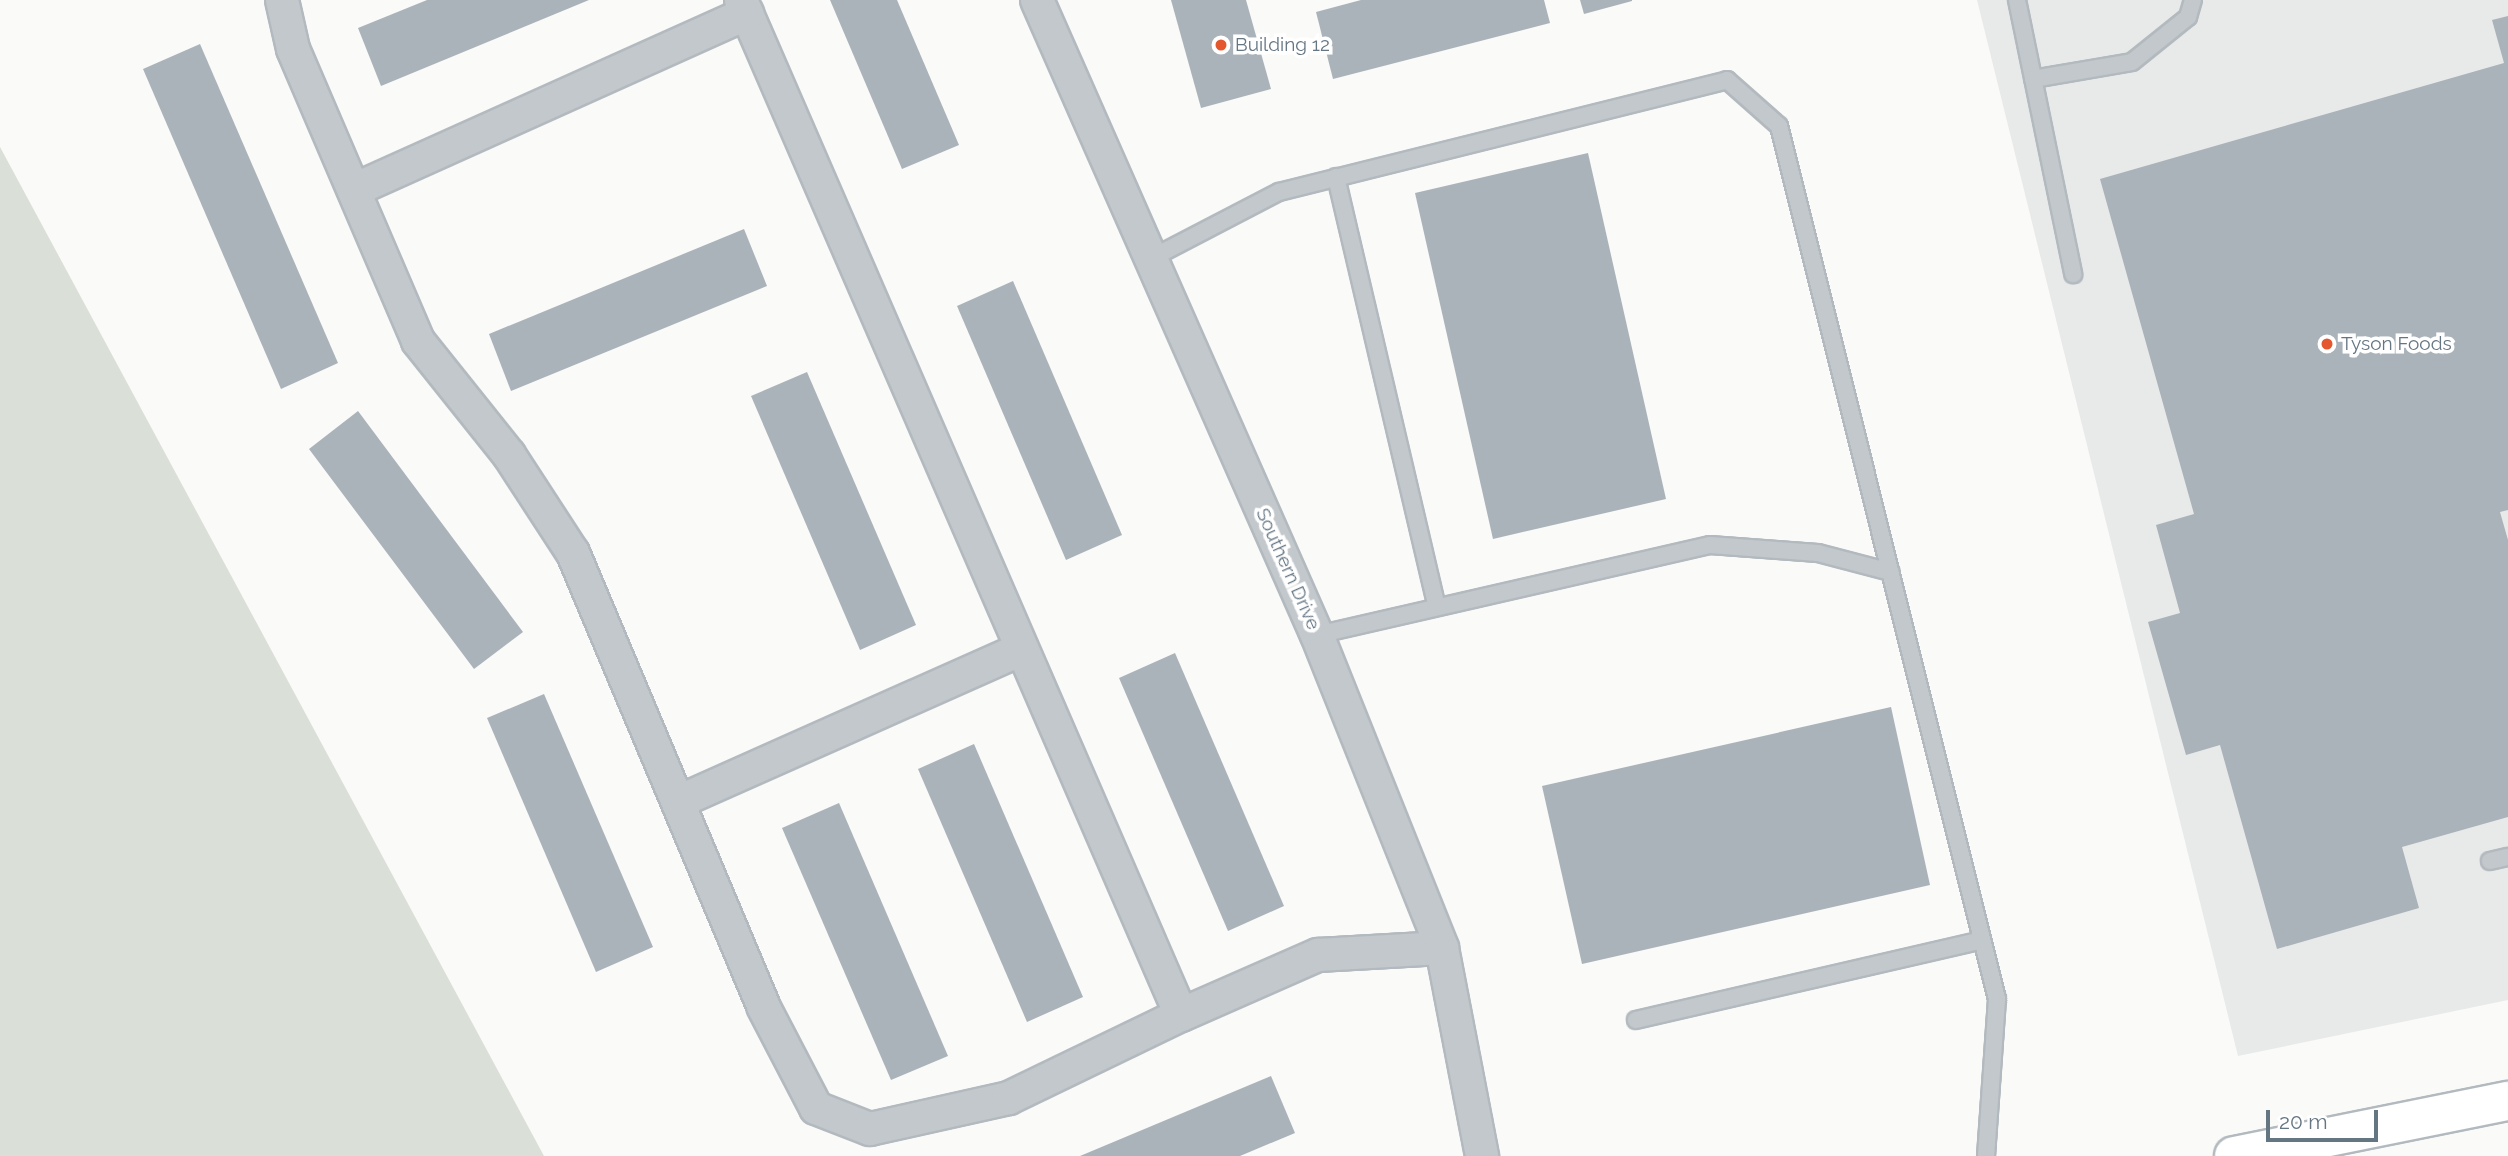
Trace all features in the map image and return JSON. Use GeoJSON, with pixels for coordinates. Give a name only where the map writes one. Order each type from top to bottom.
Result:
{"type":"FeatureCollection","features":[{"type":"Feature","properties":{"kind":"main road"},"geometry":{"type":"LineString","coordinates":[[2234,1156],[2508,1101]]}},
{"type":"Feature","properties":{"kind":"street"},"geometry":{"type":"LineString","coordinates":[[282,0],[293,49],[418,341],[509,455],[573,553],[763,1006],[816,1108],[870,1129],[1009,1098],[1181,1015],[1318,955],[1442,948]]}},
{"type":"Feature","properties":{"kind":"street","name":"Southern Drive"},"geometry":{"type":"LineString","coordinates":[[1037,0],[1317,635],[1442,948],[1482,1156]]}},
{"type":"Feature","properties":{"kind":"street"},"geometry":{"type":"LineString","coordinates":[[354,190],[744,7],[1181,1015]]}},
{"type":"Feature","properties":{"kind":"street"},"geometry":{"type":"LineString","coordinates":[[678,802],[1022,649]]}},
{"type":"Feature","properties":{"kind":"lane"},"geometry":{"type":"LineString","coordinates":[[2017,0],[2073,274]]}},
{"type":"Feature","properties":{"kind":"lane"},"geometry":{"type":"LineString","coordinates":[[2034,79],[2132,62],[2188,17],[2193,0]]}},
{"type":"Feature","properties":{"kind":"lane"},"geometry":{"type":"LineString","coordinates":[[1152,258],[1279,192],[1727,80],[1779,126],[1997,999],[1986,1156]]}},
{"type":"Feature","properties":{"kind":"lane"},"geometry":{"type":"LineString","coordinates":[[1336,177],[1437,606]]}},
{"type":"Feature","properties":{"kind":"lane"},"geometry":{"type":"LineString","coordinates":[[1317,635],[1710,545],[1818,553],[1891,572]]}},
{"type":"Feature","properties":{"kind":"lane"},"geometry":{"type":"LineString","coordinates":[[2490,861],[2508,857]]}},
{"type":"Feature","properties":{"kind":"lane"},"geometry":{"type":"LineString","coordinates":[[1636,1020],[1982,940]]}},
{"type":"Feature","properties":{"kind":"shaded area","name":"Tyson Foods"},"geometry":{"type":"Polygon","coordinates":[[[1977,0],[2508,0],[2508,1000],[2238,1056],[1977,0]]]}},
{"type":"Feature","properties":{"kind":"shaded area"},"geometry":{"type":"Polygon","coordinates":[[[0,147],[544,1156],[0,1156],[0,147]]]}},
{"type":"Feature","properties":{"kind":"building"},"geometry":{"type":"Polygon","coordinates":[[[427,0],[589,0],[381,86],[358,28],[427,0]]]}},
{"type":"Feature","properties":{"kind":"building"},"geometry":{"type":"Polygon","coordinates":[[[830,0],[897,0],[959,145],[902,169],[830,0]]]}},
{"type":"Feature","properties":{"kind":"building","name":"Building 12"},"geometry":{"type":"Polygon","coordinates":[[[1171,0],[1246,0],[1271,89],[1201,108],[1171,0]]]}},
{"type":"Feature","properties":{"kind":"building"},"geometry":{"type":"Polygon","coordinates":[[[1361,0],[1544,0],[1550,23],[1333,79],[1316,12],[1361,0]]]}},
{"type":"Feature","properties":{"kind":"building"},"geometry":{"type":"Polygon","coordinates":[[[1580,0],[1632,0],[1632,1],[1584,14],[1580,0]]]}},
{"type":"Feature","properties":{"kind":"building","name":"Tyson Foods"},"geometry":{"type":"Polygon","coordinates":[[[2508,16],[2508,510],[2500,512],[2508,540],[2508,817],[2402,847],[2419,908],[2277,949],[2220,745],[2186,755],[2148,622],[2180,613],[2156,525],[2194,514],[2100,179],[2504,63],[2492,20],[2508,16]]]}},
{"type":"Feature","properties":{"kind":"building"},"geometry":{"type":"Polygon","coordinates":[[[200,44],[338,363],[281,389],[143,69],[200,44]]]}},
{"type":"Feature","properties":{"kind":"building"},"geometry":{"type":"Polygon","coordinates":[[[1588,153],[1666,499],[1493,539],[1415,193],[1588,153]]]}},
{"type":"Feature","properties":{"kind":"building"},"geometry":{"type":"Polygon","coordinates":[[[744,229],[767,286],[511,391],[489,334],[744,229]]]}},
{"type":"Feature","properties":{"kind":"building"},"geometry":{"type":"Polygon","coordinates":[[[1013,281],[1122,535],[1066,560],[957,306],[1013,281]]]}},
{"type":"Feature","properties":{"kind":"building"},"geometry":{"type":"Polygon","coordinates":[[[807,372],[916,625],[860,650],[751,396],[807,372]]]}},
{"type":"Feature","properties":{"kind":"building"},"geometry":{"type":"Polygon","coordinates":[[[358,411],[523,632],[474,669],[309,449],[358,411]]]}},
{"type":"Feature","properties":{"kind":"building"},"geometry":{"type":"Polygon","coordinates":[[[1175,653],[1284,906],[1228,931],[1119,678],[1175,653]]]}},
{"type":"Feature","properties":{"kind":"building"},"geometry":{"type":"Polygon","coordinates":[[[544,694],[653,947],[596,972],[487,718],[544,694]]]}},
{"type":"Feature","properties":{"kind":"building"},"geometry":{"type":"Polygon","coordinates":[[[1891,707],[1930,885],[1582,964],[1542,786],[1891,707]]]}},
{"type":"Feature","properties":{"kind":"building"},"geometry":{"type":"Polygon","coordinates":[[[974,744],[1083,997],[1027,1022],[918,769],[974,744]]]}},
{"type":"Feature","properties":{"kind":"building"},"geometry":{"type":"Polygon","coordinates":[[[839,803],[948,1056],[891,1080],[782,828],[839,803]]]}},
{"type":"Feature","properties":{"kind":"building"},"geometry":{"type":"Polygon","coordinates":[[[1271,1076],[1295,1133],[1240,1156],[1080,1156],[1271,1076]]]}},
{"type":"Feature","properties":{"kind":"place","name":"Building 12"},"geometry":{"type":"Point","coordinates":[1221,45]}},
{"type":"Feature","properties":{"kind":"place","name":"Tyson Foods"},"geometry":{"type":"Point","coordinates":[2327,344]}}]}
